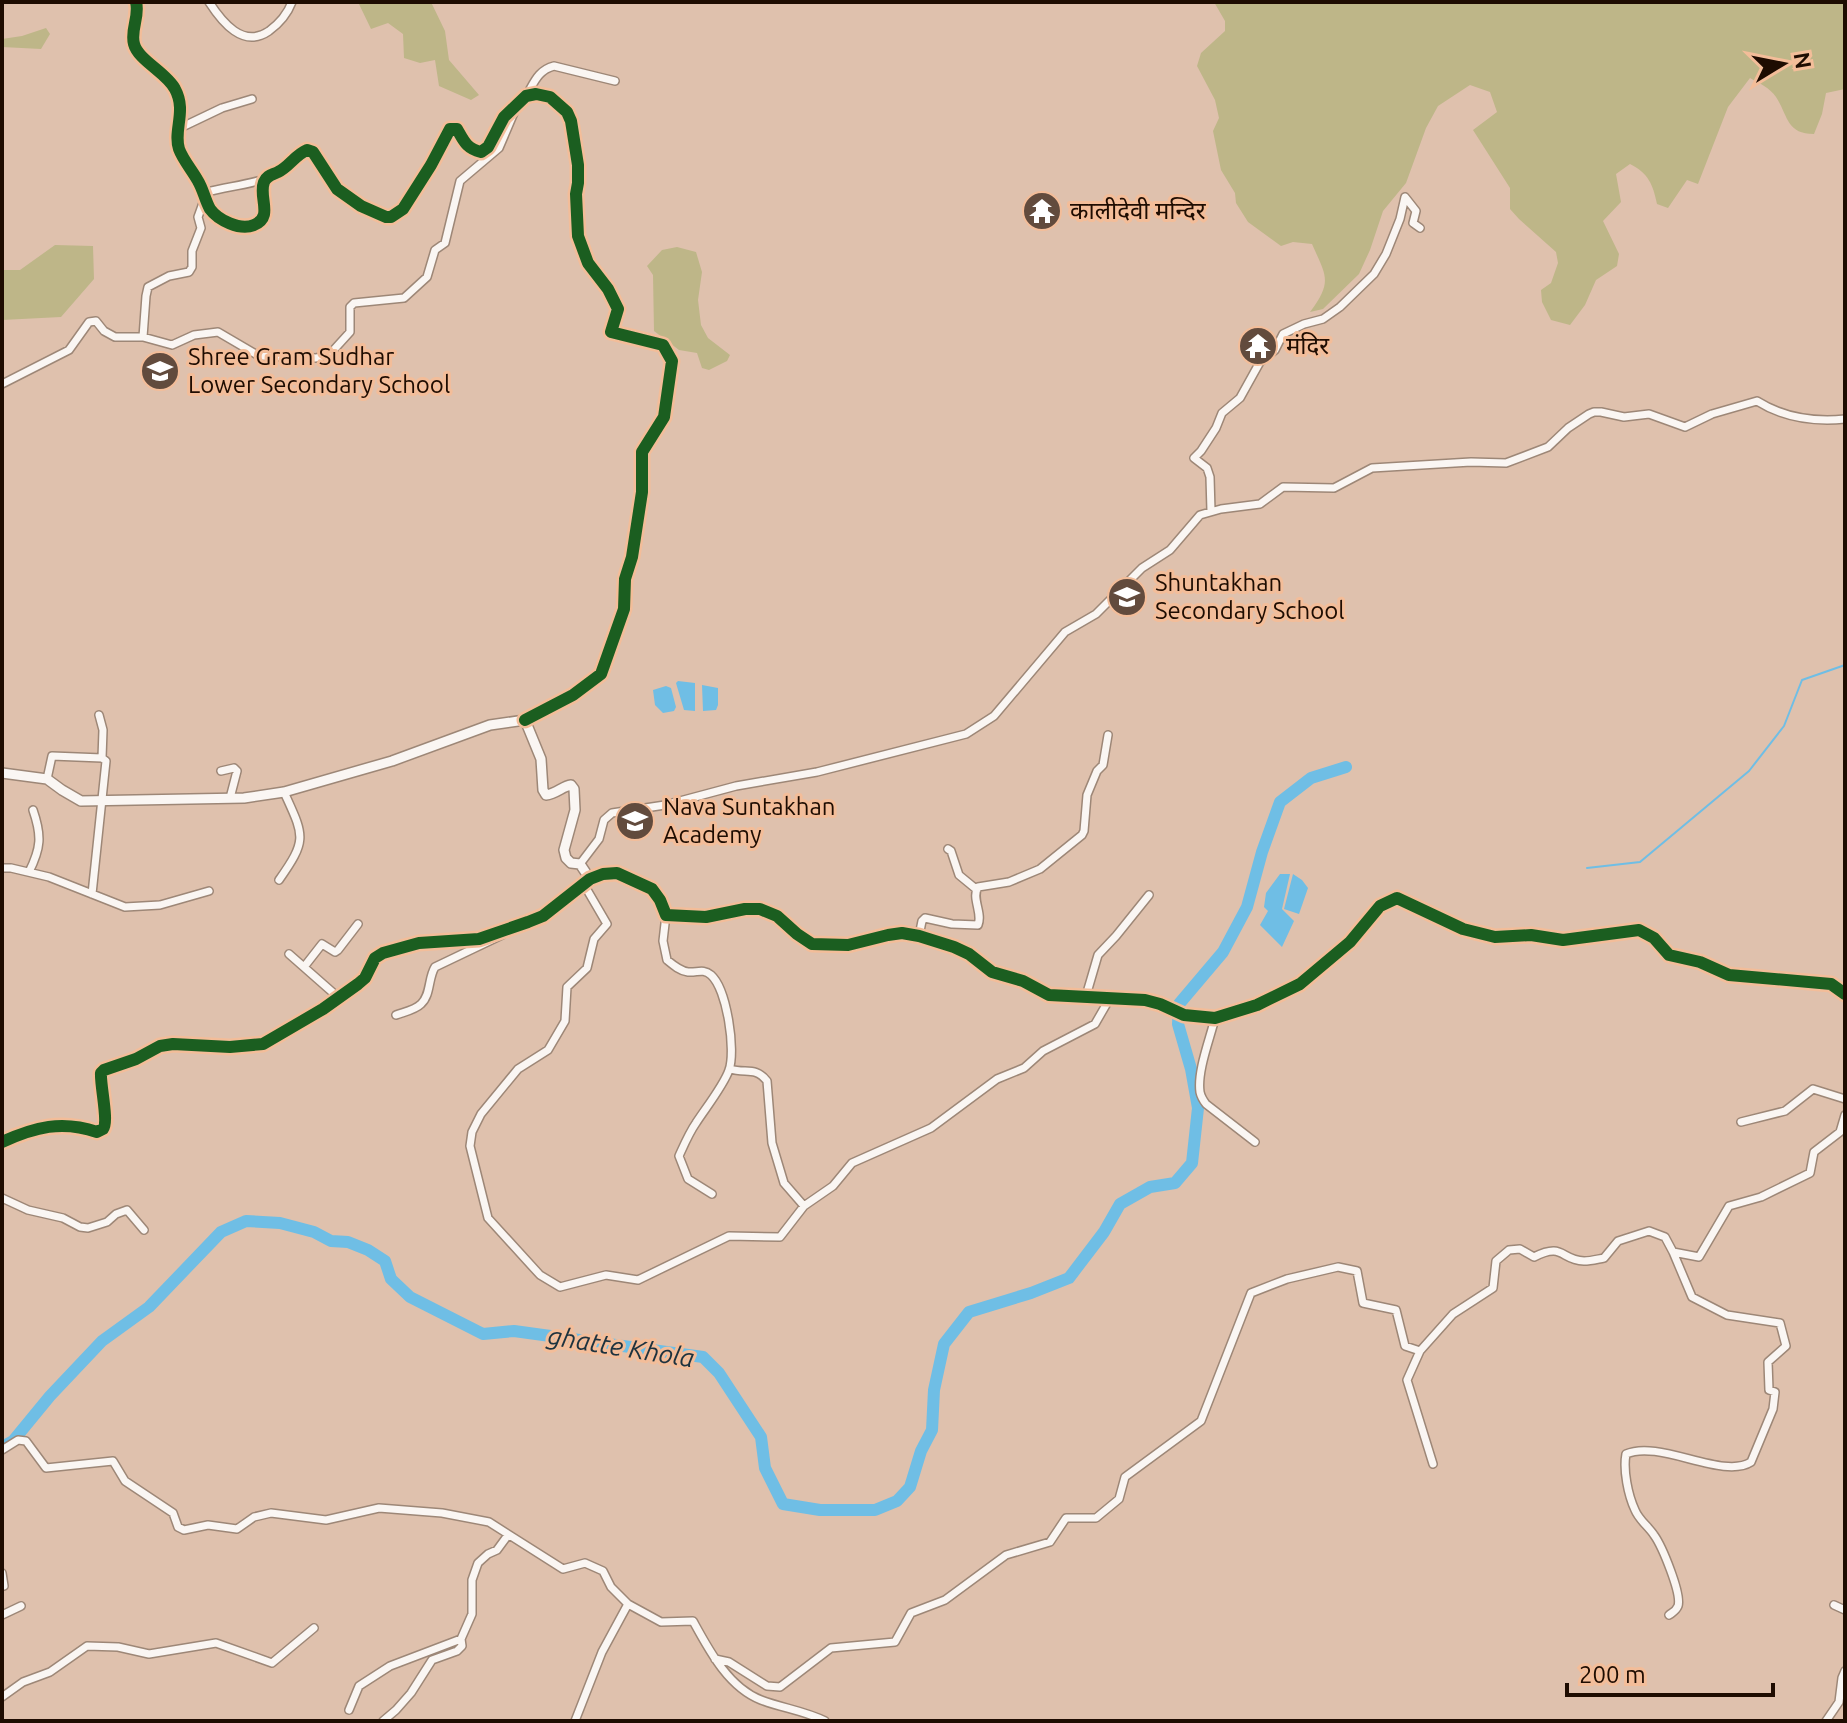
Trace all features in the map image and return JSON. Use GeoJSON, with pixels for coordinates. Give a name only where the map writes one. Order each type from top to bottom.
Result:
{"type":"FeatureCollection","features":[{"type":"Feature","properties":{"kind":"street"},"geometry":{"type":"LineString","coordinates":[[136,2],[138,12],[134,48],[174,87],[181,113],[178,147],[216,215],[238,226],[253,225],[262,220],[265,216],[262,189],[265,179]]}},
{"type":"Feature","properties":{"kind":"street"},"geometry":{"type":"LineString","coordinates":[[209,2],[222,22],[249,38],[260,37],[282,22],[292,2]]}},
{"type":"Feature","properties":{"kind":"street"},"geometry":{"type":"LineString","coordinates":[[143,337],[148,287],[169,276],[189,272],[192,267],[192,251],[201,228],[198,217],[207,192],[265,179],[270,174],[280,172],[297,155],[307,150],[313,152],[337,189],[361,206],[391,217],[403,209],[450,129],[457,129],[465,145],[481,152],[488,147],[504,117],[526,96],[546,68],[554,66],[615,81]]}},
{"type":"Feature","properties":{"kind":"street"},"geometry":{"type":"LineString","coordinates":[[2,773],[47,779],[81,801],[267,796],[392,761],[490,725],[525,720],[573,695],[601,674],[624,609],[625,579],[632,557],[642,492],[642,452],[664,417],[672,361],[663,345],[611,332],[618,309],[608,289],[588,263],[578,236],[578,165],[571,121],[567,112],[550,97],[536,94],[526,96]]}},
{"type":"Feature","properties":{"kind":"street"},"geometry":{"type":"LineString","coordinates":[[178,129],[222,108],[252,99]]}},
{"type":"Feature","properties":{"kind":"street"},"geometry":{"type":"LineString","coordinates":[[2,384],[69,350],[89,322],[96,321],[104,331],[115,337],[143,337],[172,345],[194,335],[218,332],[259,356],[316,358],[330,354],[350,332],[350,307],[354,303],[404,298],[427,277],[435,250],[445,243],[460,181],[499,148],[518,102]]}},
{"type":"Feature","properties":{"kind":"street"},"geometry":{"type":"LineString","coordinates":[[1211,511],[1210,477],[1207,468],[1194,458],[1216,428],[1222,413],[1240,398],[1260,362],[1275,350],[1283,334],[1323,319],[1374,274],[1386,254],[1405,197],[1416,211],[1413,223],[1420,228]]}},
{"type":"Feature","properties":{"kind":"street"},"geometry":{"type":"LineString","coordinates":[[580,864],[599,839],[604,820],[612,813],[665,805],[736,786],[817,772],[966,734],[994,716],[1065,632],[1096,614],[1142,568],[1170,550],[1200,515],[1211,511],[1260,504],[1283,487],[1334,488],[1372,468],[1506,463],[1548,447],[1568,428],[1594,412],[1624,417],[1649,414],[1685,427],[1712,414],[1757,401],[1791,416],[1845,419]]}},
{"type":"Feature","properties":{"kind":"street"},"geometry":{"type":"LineString","coordinates":[[99,715],[103,730],[102,758]]}},
{"type":"Feature","properties":{"kind":"street"},"geometry":{"type":"LineString","coordinates":[[525,720],[541,759],[546,795],[556,794],[568,785],[574,789],[575,810],[564,850],[566,858],[571,863],[580,864],[590,879]]}},
{"type":"Feature","properties":{"kind":"street"},"geometry":{"type":"LineString","coordinates":[[976,889],[981,885],[1014,881],[1040,869],[1082,835],[1087,795],[1097,771],[1103,765],[1108,735]]}},
{"type":"Feature","properties":{"kind":"street"},"geometry":{"type":"LineString","coordinates":[[47,779],[52,756],[102,758],[106,761],[92,894]]}},
{"type":"Feature","properties":{"kind":"street"},"geometry":{"type":"LineString","coordinates":[[221,771],[234,768],[237,771],[230,798]]}},
{"type":"Feature","properties":{"kind":"street"},"geometry":{"type":"LineString","coordinates":[[279,880],[291,863],[301,836],[298,819],[284,792]]}},
{"type":"Feature","properties":{"kind":"street"},"geometry":{"type":"LineString","coordinates":[[29,872],[40,842],[33,810]]}},
{"type":"Feature","properties":{"kind":"street"},"geometry":{"type":"LineString","coordinates":[[919,936],[925,918],[952,924],[978,925],[976,889],[961,878],[948,849]]}},
{"type":"Feature","properties":{"kind":"street"},"geometry":{"type":"LineString","coordinates":[[2,868],[49,877],[131,908],[173,903],[209,891]]}},
{"type":"Feature","properties":{"kind":"street"},"geometry":{"type":"LineString","coordinates":[[2,1142],[56,1125],[66,1124],[97,1132],[105,1127],[101,1086],[104,1070],[136,1059],[160,1046],[263,1044],[339,998],[365,978],[375,958],[383,953],[419,943],[479,939],[543,916],[590,879],[617,873],[652,889],[660,900],[666,915],[663,941],[667,960],[688,972],[700,970],[709,973],[722,993],[730,1026],[730,1069],[693,1127],[679,1156],[688,1179],[712,1194]]}},
{"type":"Feature","properties":{"kind":"street"},"geometry":{"type":"LineString","coordinates":[[590,879],[586,888],[607,924],[594,939],[587,968],[567,987],[565,1021],[548,1050],[518,1069],[481,1114],[472,1132],[470,1146],[488,1218],[540,1275],[560,1287],[606,1275],[638,1280],[729,1236],[780,1237],[804,1206],[833,1186],[852,1163],[931,1128],[997,1079],[1024,1068],[1043,1051],[1095,1024],[1110,998]]}},
{"type":"Feature","properties":{"kind":"street"},"geometry":{"type":"LineString","coordinates":[[1086,996],[1098,955],[1149,895]]}},
{"type":"Feature","properties":{"kind":"street"},"geometry":{"type":"LineString","coordinates":[[666,915],[706,917],[760,909],[777,916],[812,944],[848,945],[902,933],[919,936],[969,954],[992,972],[1023,981],[1049,995],[1145,1000],[1184,1015],[1215,1018],[1257,1005],[1300,984],[1350,942],[1380,906],[1397,898],[1463,929],[1495,937],[1531,935],[1563,940],[1639,930],[1654,938],[1669,955],[1700,962],[1729,975],[1831,984],[1845,994]]}},
{"type":"Feature","properties":{"kind":"street"},"geometry":{"type":"LineString","coordinates":[[304,967],[322,944],[335,952],[338,950],[358,924]]}},
{"type":"Feature","properties":{"kind":"street"},"geometry":{"type":"LineString","coordinates":[[396,1015],[421,1004],[427,996],[435,967],[514,927]]}},
{"type":"Feature","properties":{"kind":"street"},"geometry":{"type":"LineString","coordinates":[[289,954],[339,998]]}},
{"type":"Feature","properties":{"kind":"street"},"geometry":{"type":"LineString","coordinates":[[1215,1018],[1200,1092],[1206,1104],[1255,1142]]}},
{"type":"Feature","properties":{"kind":"street"},"geometry":{"type":"LineString","coordinates":[[730,1069],[753,1071],[767,1081],[772,1143],[786,1188],[804,1206]]}},
{"type":"Feature","properties":{"kind":"street"},"geometry":{"type":"LineString","coordinates":[[1741,1122],[1785,1111],[1813,1089],[1845,1099]]}},
{"type":"Feature","properties":{"kind":"street"},"geometry":{"type":"LineString","coordinates":[[1673,1252],[1699,1257],[1729,1206],[1761,1197],[1810,1173],[1814,1152],[1840,1132],[1845,1115]]}},
{"type":"Feature","properties":{"kind":"street"},"geometry":{"type":"LineString","coordinates":[[2,1198],[28,1210],[88,1228],[107,1222],[127,1210],[144,1230]]}},
{"type":"Feature","properties":{"kind":"street"},"geometry":{"type":"LineString","coordinates":[[1433,1464],[1407,1380],[1420,1351],[1453,1314],[1493,1288],[1496,1261],[1509,1250],[1520,1249],[1534,1257],[1548,1250],[1559,1251],[1582,1261],[1604,1258],[1618,1241],[1649,1231],[1665,1237],[1692,1297],[1727,1315],[1780,1323],[1786,1346],[1768,1362],[1769,1390],[1775,1392],[1773,1409],[1751,1462],[1744,1466],[1711,1465],[1673,1454],[1634,1451],[1626,1454],[1631,1502],[1636,1515],[1661,1546],[1677,1590],[1678,1604],[1669,1615]]}},
{"type":"Feature","properties":{"kind":"street"},"geometry":{"type":"LineString","coordinates":[[715,1659],[729,1662],[767,1686],[780,1687],[831,1648],[895,1642],[911,1613],[945,1600],[1006,1555],[1050,1542],[1066,1518],[1096,1518],[1119,1499],[1125,1477],[1201,1421],[1251,1293],[1287,1279],[1338,1267],[1357,1271],[1363,1303],[1396,1310],[1405,1346],[1420,1351]]}},
{"type":"Feature","properties":{"kind":"street"},"geometry":{"type":"LineString","coordinates":[[2,1450],[18,1440],[26,1441],[46,1468],[113,1461],[125,1481],[173,1513],[178,1527],[184,1530],[208,1525],[237,1529],[254,1517],[271,1513],[326,1520],[379,1508],[442,1513],[489,1522],[563,1569],[585,1563],[603,1571],[611,1587],[628,1604],[661,1622],[693,1621],[715,1659],[739,1687],[758,1699],[825,1721]]}},
{"type":"Feature","properties":{"kind":"street"},"geometry":{"type":"LineString","coordinates":[[383,1721],[411,1693],[432,1660],[457,1651],[462,1646],[461,1639],[472,1614],[472,1580],[478,1563],[497,1550],[508,1535]]}},
{"type":"Feature","properties":{"kind":"street"},"geometry":{"type":"LineString","coordinates":[[2,1573],[4,1586]]}},
{"type":"Feature","properties":{"kind":"street"},"geometry":{"type":"LineString","coordinates":[[575,1721],[602,1652],[628,1604]]}},
{"type":"Feature","properties":{"kind":"street"},"geometry":{"type":"LineString","coordinates":[[1834,1605],[1845,1610]]}},
{"type":"Feature","properties":{"kind":"street"},"geometry":{"type":"LineString","coordinates":[[2,1615],[21,1606]]}},
{"type":"Feature","properties":{"kind":"street"},"geometry":{"type":"LineString","coordinates":[[2,1697],[23,1682],[50,1672],[87,1646],[118,1647],[149,1654],[216,1643],[272,1663],[314,1628]]}},
{"type":"Feature","properties":{"kind":"street"},"geometry":{"type":"LineString","coordinates":[[349,1710],[359,1686],[390,1666],[461,1639]]}},
{"type":"Feature","properties":{"kind":"street"},"geometry":{"type":"LineString","coordinates":[[1826,1721],[1839,1702],[1845,1671]]}},
{"type":"Feature","properties":{"kind":"shaded area"},"geometry":{"type":"Polygon","coordinates":[[[358,2],[431,2],[445,31],[449,60],[479,95],[471,100],[439,86],[435,60],[420,63],[404,58],[403,34],[388,23],[371,29],[358,2]]]}},
{"type":"Feature","properties":{"kind":"shaded area"},"geometry":{"type":"Polygon","coordinates":[[[1214,2],[1845,2],[1845,89],[1826,93],[1814,134],[1805,133],[1789,122],[1774,94],[1750,78],[1728,107],[1698,184],[1687,180],[1668,208],[1657,204],[1649,180],[1636,167],[1630,164],[1616,174],[1621,202],[1603,221],[1619,254],[1617,266],[1596,280],[1585,305],[1570,325],[1551,320],[1542,302],[1541,290],[1551,283],[1558,263],[1556,252],[1510,209],[1510,188],[1473,130],[1497,112],[1490,92],[1470,85],[1438,106],[1426,128],[1406,183],[1383,211],[1359,274],[1323,309],[1310,312],[1322,293],[1325,278],[1312,244],[1293,242],[1281,246],[1248,222],[1221,170],[1213,131],[1219,118],[1215,100],[1197,66],[1201,53],[1225,31],[1225,21],[1214,2]]]}},
{"type":"Feature","properties":{"kind":"shaded area"},"geometry":{"type":"Polygon","coordinates":[[[46,28],[50,34],[41,49],[2,47],[2,39],[46,28]]]}},
{"type":"Feature","properties":{"kind":"shaded area"},"geometry":{"type":"Polygon","coordinates":[[[55,245],[93,246],[94,279],[61,317],[2,320],[2,270],[20,270],[55,245]]]}},
{"type":"Feature","properties":{"kind":"shaded area"},"geometry":{"type":"Polygon","coordinates":[[[677,247],[696,252],[702,272],[698,300],[701,325],[708,338],[730,355],[727,361],[709,370],[702,368],[697,353],[679,350],[654,331],[653,275],[647,266],[662,250],[677,247]]]}},
{"type":"Feature","properties":{"kind":"water"},"geometry":{"type":"Polygon","coordinates":[[[678,681],[695,683],[695,711],[684,710],[678,681]]]}},
{"type":"Feature","properties":{"kind":"water"},"geometry":{"type":"Polygon","coordinates":[[[702,685],[718,688],[716,710],[703,711],[702,685]]]}},
{"type":"Feature","properties":{"kind":"water"},"geometry":{"type":"Polygon","coordinates":[[[666,686],[671,688],[676,707],[674,711],[663,713],[655,705],[653,690],[666,686]]]}},
{"type":"Feature","properties":{"kind":"water"},"geometry":{"type":"Polygon","coordinates":[[[1280,874],[1290,874],[1282,909],[1294,921],[1282,947],[1260,925],[1268,911],[1264,907],[1266,893],[1280,874]]]}},
{"type":"Feature","properties":{"kind":"water"},"geometry":{"type":"Polygon","coordinates":[[[1293,874],[1308,888],[1299,914],[1284,909],[1293,874]]]}},
{"type":"Feature","properties":{"kind":"waterway"},"geometry":{"type":"LineString","coordinates":[[1587,868],[1640,862],[1749,771],[1784,726],[1802,680],[1845,665]]}},
{"type":"Feature","properties":{"kind":"waterway","name":"ghatte Khola"},"geometry":{"type":"LineString","coordinates":[[4,1446],[13,1441],[102,1341],[149,1307],[221,1232],[246,1221],[280,1223],[368,1250],[385,1261],[391,1279],[410,1297],[483,1334],[514,1331],[703,1357],[719,1373],[761,1437],[765,1468],[783,1504],[820,1510],[875,1510],[897,1501],[910,1487],[921,1451],[932,1430],[934,1390],[944,1344],[969,1312],[1069,1278],[1104,1232],[1120,1204],[1150,1187],[1175,1183],[1192,1163],[1198,1108],[1178,1024],[1179,1004],[1223,952],[1247,907],[1280,802],[1311,778],[1346,767]]}},
{"type":"Feature","properties":{"kind":"cycle path"},"geometry":{"type":"LineString","coordinates":[[136,2],[134,44],[141,56],[175,89],[180,105],[178,142],[181,153],[200,184],[210,209],[236,225],[248,226],[260,221],[264,212],[265,180],[307,150],[313,152],[337,189],[361,206],[391,217],[403,209],[450,129],[457,129],[469,146],[481,152],[488,147],[504,117],[526,96],[536,94],[550,97],[567,112],[578,165],[578,236],[588,263],[608,289],[618,309],[611,332],[663,345],[672,361],[664,417],[642,452],[642,492],[632,557],[625,579],[624,609],[601,674],[573,695],[525,720]]}},
{"type":"Feature","properties":{"kind":"cycle path"},"geometry":{"type":"LineString","coordinates":[[2,1142],[49,1127],[72,1126],[97,1132],[105,1125],[101,1079],[104,1070],[136,1059],[160,1046],[263,1044],[323,1009],[358,984],[365,978],[375,958],[383,953],[419,943],[479,939],[528,922],[543,916],[590,879],[603,874],[617,873],[652,889],[666,915],[706,917],[760,909],[777,916],[812,944],[848,945],[902,933],[919,936],[954,947],[992,972],[1023,981],[1049,995],[1145,1000],[1184,1015],[1215,1018],[1257,1005],[1300,984],[1350,942],[1380,906],[1397,898],[1463,929],[1495,937],[1531,935],[1563,940],[1639,930],[1654,938],[1669,955],[1700,962],[1729,975],[1831,984],[1845,994]]}},
{"type":"Feature","properties":{"kind":"place","name":"कालीदेवी मन्दिर"},"geometry":{"type":"Point","coordinates":[1042,211]}},
{"type":"Feature","properties":{"kind":"place","name":"मंदिर"},"geometry":{"type":"Point","coordinates":[1258,346]}},
{"type":"Feature","properties":{"kind":"place","name":"Shree Gram Sudhar Lower Secondary School"},"geometry":{"type":"Point","coordinates":[160,371]}},
{"type":"Feature","properties":{"kind":"place","name":"Shuntakhan Secondary School"},"geometry":{"type":"Point","coordinates":[1127,597]}},
{"type":"Feature","properties":{"kind":"place","name":"Nava Suntakhan Academy"},"geometry":{"type":"Point","coordinates":[635,821]}}]}
